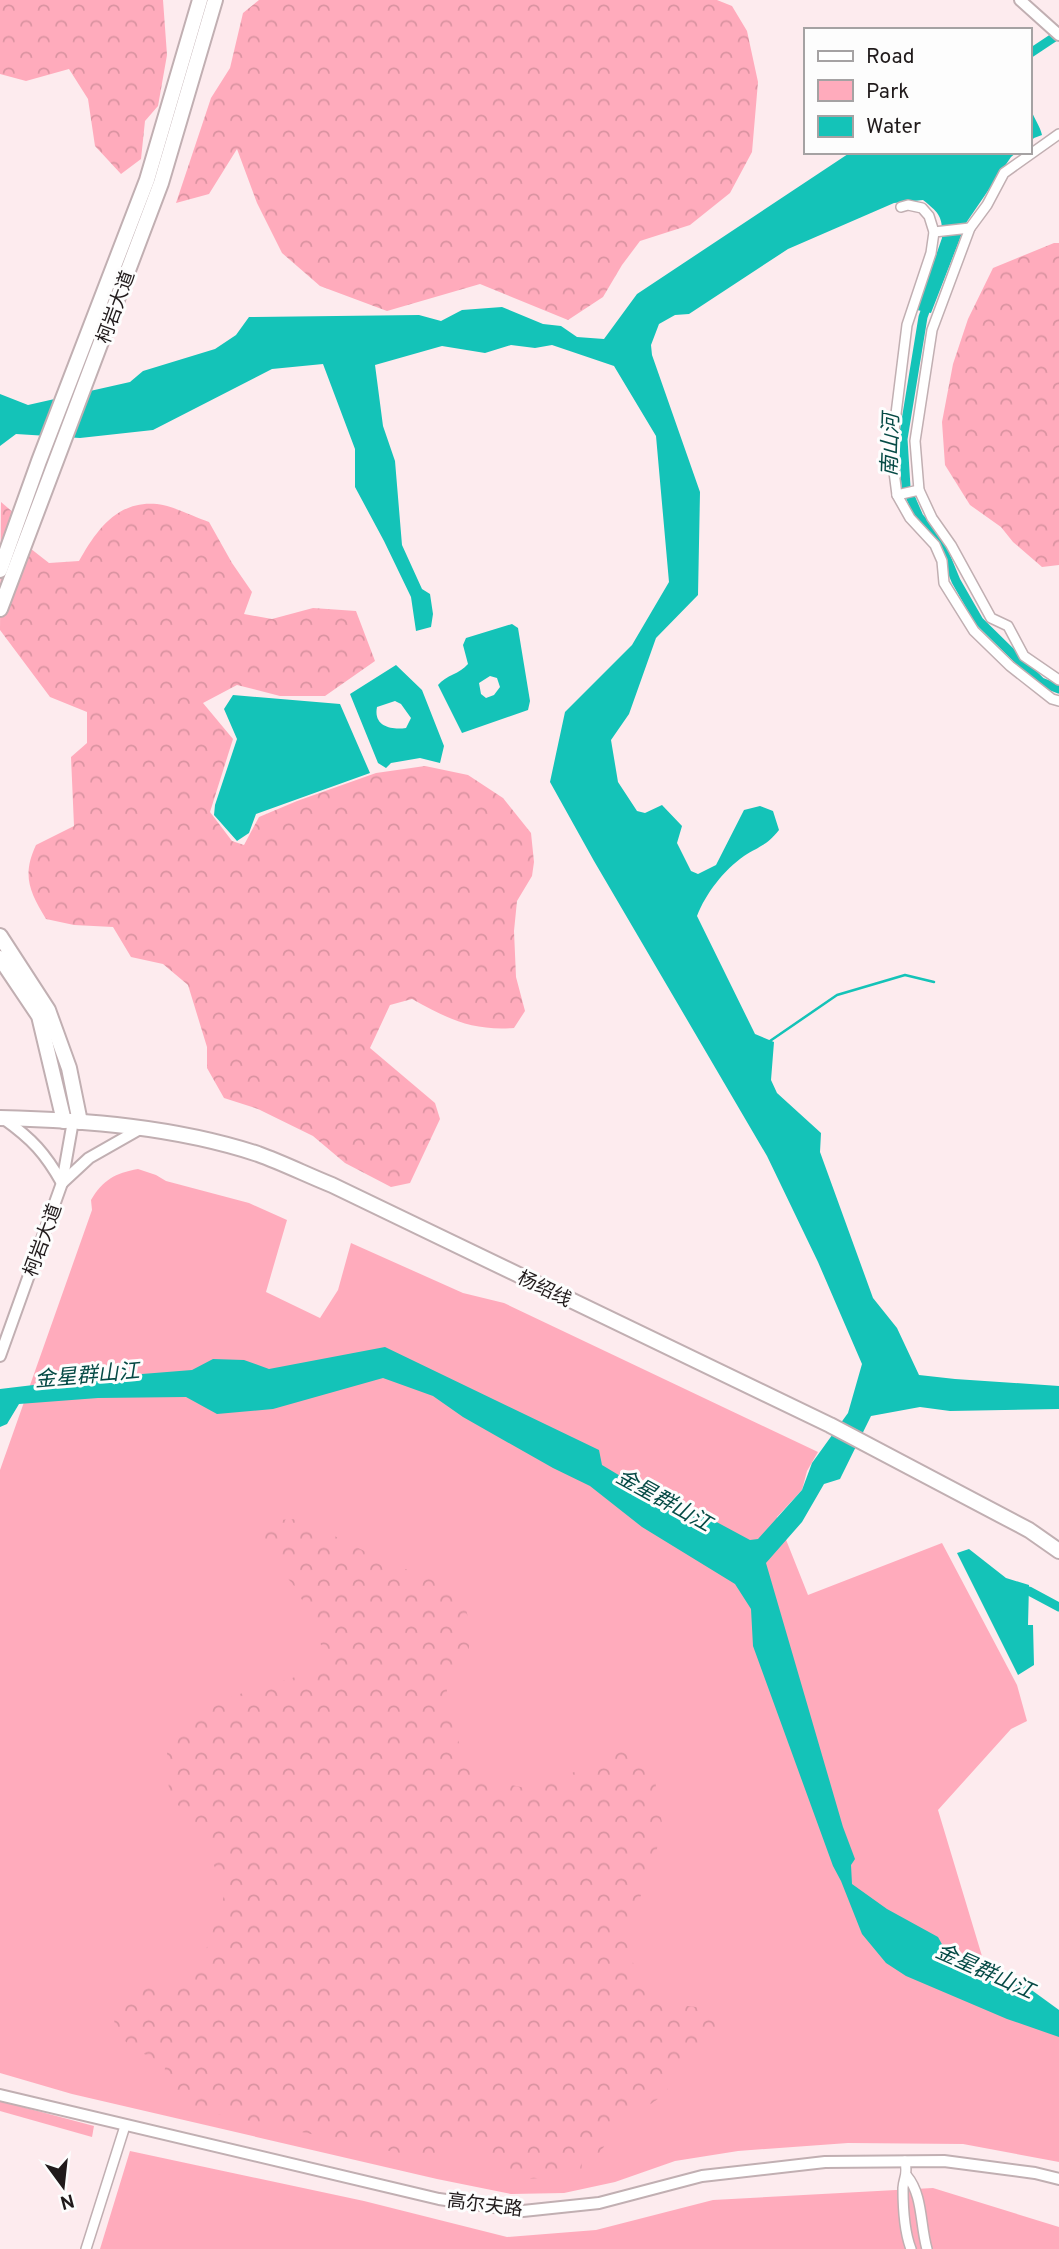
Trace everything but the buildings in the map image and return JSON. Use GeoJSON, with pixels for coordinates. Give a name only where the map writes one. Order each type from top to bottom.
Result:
{"type":"FeatureCollection","features":[{"type":"Feature","properties":{"kind":"main road","name":"柯岩大道"},"geometry":{"type":"LineString","coordinates":[[0,570],[147,180],[200,0]]}},
{"type":"Feature","properties":{"kind":"main road","name":"柯岩大道"},"geometry":{"type":"LineString","coordinates":[[0,609],[161,183],[215,0]]}},
{"type":"Feature","properties":{"kind":"main road","name":"柯岩大道"},"geometry":{"type":"LineString","coordinates":[[0,936],[48,1010],[69,1068],[72,1122]]}},
{"type":"Feature","properties":{"kind":"main road","name":"柯岩大道"},"geometry":{"type":"LineString","coordinates":[[0,958],[39,1016],[72,1122]]}},
{"type":"Feature","properties":{"kind":"main road","name":"杨绍线"},"geometry":{"type":"LineString","coordinates":[[2,1119],[72,1122],[191,1136],[258,1155],[332,1185],[830,1425],[1029,1530],[1059,1551]]}},
{"type":"Feature","properties":{"kind":"street"},"geometry":{"type":"LineString","coordinates":[[1020,0],[1056,30]]}},
{"type":"Feature","properties":{"kind":"street"},"geometry":{"type":"LineString","coordinates":[[1031,154],[1059,134]]}},
{"type":"Feature","properties":{"kind":"street"},"geometry":{"type":"LineString","coordinates":[[1030,154],[1003,173],[987,205],[970,228],[932,330],[915,441],[919,490],[932,518],[951,545],[991,618],[1008,626],[1024,656],[1059,680]]}},
{"type":"Feature","properties":{"kind":"street"},"geometry":{"type":"LineString","coordinates":[[901,207],[908,205],[922,208],[929,216],[934,232],[931,253],[907,326],[893,438],[892,464],[897,495],[910,517],[935,545],[942,561],[944,583],[974,631],[1010,666],[1052,699],[1059,701]]}},
{"type":"Feature","properties":{"kind":"street"},"geometry":{"type":"LineString","coordinates":[[934,232],[970,228]]}},
{"type":"Feature","properties":{"kind":"street"},"geometry":{"type":"LineString","coordinates":[[897,495],[919,490]]}},
{"type":"Feature","properties":{"kind":"street"},"geometry":{"type":"LineString","coordinates":[[1010,666],[1024,656]]}},
{"type":"Feature","properties":{"kind":"street"},"geometry":{"type":"LineString","coordinates":[[2,1119],[29,1136],[47,1155],[62,1183],[89,1158],[140,1129]]}},
{"type":"Feature","properties":{"kind":"street","name":"柯岩大道"},"geometry":{"type":"LineString","coordinates":[[0,1356],[62,1183],[72,1122]]}},
{"type":"Feature","properties":{"kind":"street","name":"高尔夫路"},"geometry":{"type":"LineString","coordinates":[[0,2095],[439,2199],[523,2211],[599,2203],[702,2176],[825,2162],[944,2161],[1035,2172],[1059,2179]]}},
{"type":"Feature","properties":{"kind":"street"},"geometry":{"type":"LineString","coordinates":[[86,2249],[125,2126]]}},
{"type":"Feature","properties":{"kind":"street"},"geometry":{"type":"LineString","coordinates":[[905,2161],[908,2176],[916,2186],[926,2249]]}},
{"type":"Feature","properties":{"kind":"street"},"geometry":{"type":"LineString","coordinates":[[908,2176],[903,2184],[911,2249]]}},
{"type":"Feature","properties":{"kind":"green space"},"geometry":{"type":"Polygon","coordinates":[[[0,0],[163,0],[167,55],[158,106],[145,121],[141,159],[121,174],[95,146],[88,99],[69,69],[26,81],[0,74],[0,0]]]}},
{"type":"Feature","properties":{"kind":"green space"},"geometry":{"type":"Polygon","coordinates":[[[259,0],[717,0],[732,6],[747,31],[758,82],[752,152],[730,193],[690,225],[640,241],[603,297],[568,320],[480,284],[387,311],[320,286],[282,253],[257,203],[237,149],[209,194],[176,203],[211,98],[230,68],[243,13],[259,0]]]}},
{"type":"Feature","properties":{"kind":"green space"},"geometry":{"type":"Polygon","coordinates":[[[1059,243],[1059,565],[1042,567],[1013,542],[1001,527],[970,505],[945,465],[942,422],[953,364],[968,319],[993,268],[1059,243]]]}},
{"type":"Feature","properties":{"kind":"green space"},"geometry":{"type":"Polygon","coordinates":[[[1,502],[15,514],[26,545],[49,563],[79,561],[101,529],[119,512],[143,504],[169,507],[209,522],[252,592],[244,614],[272,619],[313,608],[356,611],[375,661],[325,696],[280,696],[237,685],[203,703],[233,739],[210,812],[232,841],[244,845],[259,817],[297,801],[376,773],[425,766],[468,775],[503,798],[531,833],[534,862],[532,876],[517,901],[514,931],[516,977],[525,1011],[514,1028],[485,1028],[461,1022],[412,999],[390,1005],[370,1048],[435,1103],[440,1119],[410,1183],[391,1187],[345,1163],[313,1136],[258,1109],[224,1098],[207,1068],[207,1047],[188,985],[163,964],[131,957],[113,927],[74,925],[46,919],[29,883],[29,865],[36,845],[74,826],[71,757],[87,743],[87,712],[50,697],[0,630],[1,502]]]}},
{"type":"Feature","properties":{"kind":"green space"},"geometry":{"type":"Polygon","coordinates":[[[138,1169],[166,1181],[249,1203],[287,1220],[266,1292],[320,1318],[338,1290],[351,1243],[463,1293],[504,1303],[818,1452],[807,1471],[802,1490],[777,1517],[808,1595],[942,1543],[1017,1685],[1027,1721],[1011,1729],[938,1810],[988,1976],[1059,2018],[1059,2162],[963,2144],[848,2143],[738,2151],[675,2161],[615,2182],[564,2193],[511,2194],[72,2094],[0,2073],[0,1470],[92,1210],[91,1200],[110,1179],[138,1169]]]}},
{"type":"Feature","properties":{"kind":"green space"},"geometry":{"type":"Polygon","coordinates":[[[301,1519],[388,1563],[440,1581],[465,1605],[471,1630],[468,1655],[446,1673],[447,1688],[454,1728],[463,1752],[478,1778],[535,1790],[622,1750],[640,1747],[652,1762],[662,1823],[655,1859],[625,1936],[641,1989],[661,2003],[705,2008],[718,2026],[700,2055],[666,2069],[668,2092],[619,2126],[595,2159],[582,2160],[581,2176],[525,2179],[479,2159],[472,2139],[452,2143],[432,2160],[176,2105],[164,2081],[165,2067],[150,2056],[135,2051],[115,2031],[113,2003],[123,1993],[158,1986],[195,1972],[208,1945],[225,1893],[206,1845],[169,1792],[166,1734],[198,1707],[305,1674],[323,1655],[317,1626],[294,1586],[260,1544],[262,1527],[274,1520],[301,1519]]]}},
{"type":"Feature","properties":{"kind":"green space"},"geometry":{"type":"Polygon","coordinates":[[[0,2101],[94,2126],[92,2137],[0,2111],[0,2101]]]}},
{"type":"Feature","properties":{"kind":"green space"},"geometry":{"type":"Polygon","coordinates":[[[130,2151],[364,2201],[507,2237],[596,2230],[713,2200],[933,2188],[1059,2227],[1059,2249],[100,2249],[130,2151]]]}},
{"type":"Feature","properties":{"kind":"water"},"geometry":{"type":"Polygon","coordinates":[[[1031,105],[1042,135],[1031,141],[1031,105]]]}},
{"type":"Feature","properties":{"kind":"water","name":"金星群山江"},"geometry":{"type":"Polygon","coordinates":[[[848,154],[1015,154],[966,223],[931,313],[917,310],[942,238],[942,231],[939,216],[923,200],[894,203],[788,249],[689,314],[675,315],[659,324],[651,345],[652,355],[700,492],[698,595],[656,638],[629,714],[611,740],[618,782],[637,811],[645,813],[662,805],[682,826],[677,843],[691,871],[698,874],[716,865],[744,810],[760,806],[773,811],[779,830],[723,875],[705,899],[697,916],[755,1034],[774,1042],[771,1080],[777,1093],[821,1133],[820,1152],[873,1298],[897,1328],[919,1375],[1059,1386],[1059,1409],[950,1411],[920,1407],[871,1416],[840,1479],[824,1484],[802,1522],[766,1563],[843,1827],[855,1859],[851,1865],[852,1884],[887,1909],[938,1937],[949,1957],[1026,1986],[1059,2010],[1059,2037],[1007,2019],[906,1976],[886,1963],[862,1934],[833,1866],[753,1646],[751,1609],[735,1584],[642,1527],[590,1486],[463,1417],[433,1396],[383,1378],[273,1409],[217,1414],[186,1397],[98,1398],[19,1404],[7,1424],[0,1427],[0,1389],[192,1370],[213,1359],[244,1360],[269,1369],[385,1347],[599,1450],[602,1465],[667,1504],[711,1519],[750,1540],[758,1539],[802,1490],[812,1463],[848,1413],[862,1364],[818,1262],[767,1156],[550,782],[565,712],[632,645],[669,582],[656,436],[614,366],[552,345],[535,348],[511,345],[485,353],[442,346],[375,365],[383,426],[395,461],[402,545],[422,589],[430,594],[433,614],[431,627],[416,631],[411,597],[355,487],[355,449],[323,364],[272,369],[153,430],[80,438],[16,434],[0,446],[0,394],[28,405],[130,382],[143,371],[215,349],[236,335],[249,317],[419,315],[441,321],[462,310],[502,307],[543,324],[561,326],[577,337],[604,339],[637,294],[848,154]]]}},
{"type":"Feature","properties":{"kind":"water"},"geometry":{"type":"Polygon","coordinates":[[[512,624],[518,628],[530,701],[528,710],[462,733],[438,685],[468,664],[463,645],[466,638],[512,624]],[[490,676],[479,683],[481,694],[486,698],[494,695],[500,687],[497,678],[490,676]]]}},
{"type":"Feature","properties":{"kind":"water"},"geometry":{"type":"Polygon","coordinates":[[[396,665],[422,690],[444,746],[440,763],[420,758],[391,763],[386,768],[378,763],[350,694],[396,665]],[[395,701],[377,707],[381,723],[390,728],[406,728],[411,718],[401,704],[395,701]]]}},
{"type":"Feature","properties":{"kind":"water"},"geometry":{"type":"Polygon","coordinates":[[[233,695],[340,704],[370,773],[256,814],[249,833],[237,841],[214,815],[237,739],[224,709],[233,695]]]}},
{"type":"Feature","properties":{"kind":"water"},"geometry":{"type":"Polygon","coordinates":[[[969,1549],[1006,1578],[1029,1585],[1028,1625],[1033,1625],[1034,1665],[1018,1675],[957,1553],[969,1549]]]}},
{"type":"Feature","properties":{"kind":"waterway"},"geometry":{"type":"LineString","coordinates":[[1031,53],[1059,34]]}},
{"type":"Feature","properties":{"kind":"waterway","name":"南山河"},"geometry":{"type":"LineString","coordinates":[[928,303],[923,317],[903,439],[906,487],[919,517],[939,540],[956,581],[979,621],[1041,682],[1059,689]]}},
{"type":"Feature","properties":{"kind":"waterway"},"geometry":{"type":"LineString","coordinates":[[770,1041],[837,995],[905,975],[934,982]]}},
{"type":"Feature","properties":{"kind":"waterway"},"geometry":{"type":"LineString","coordinates":[[1029,1591],[1059,1607]]}}]}
